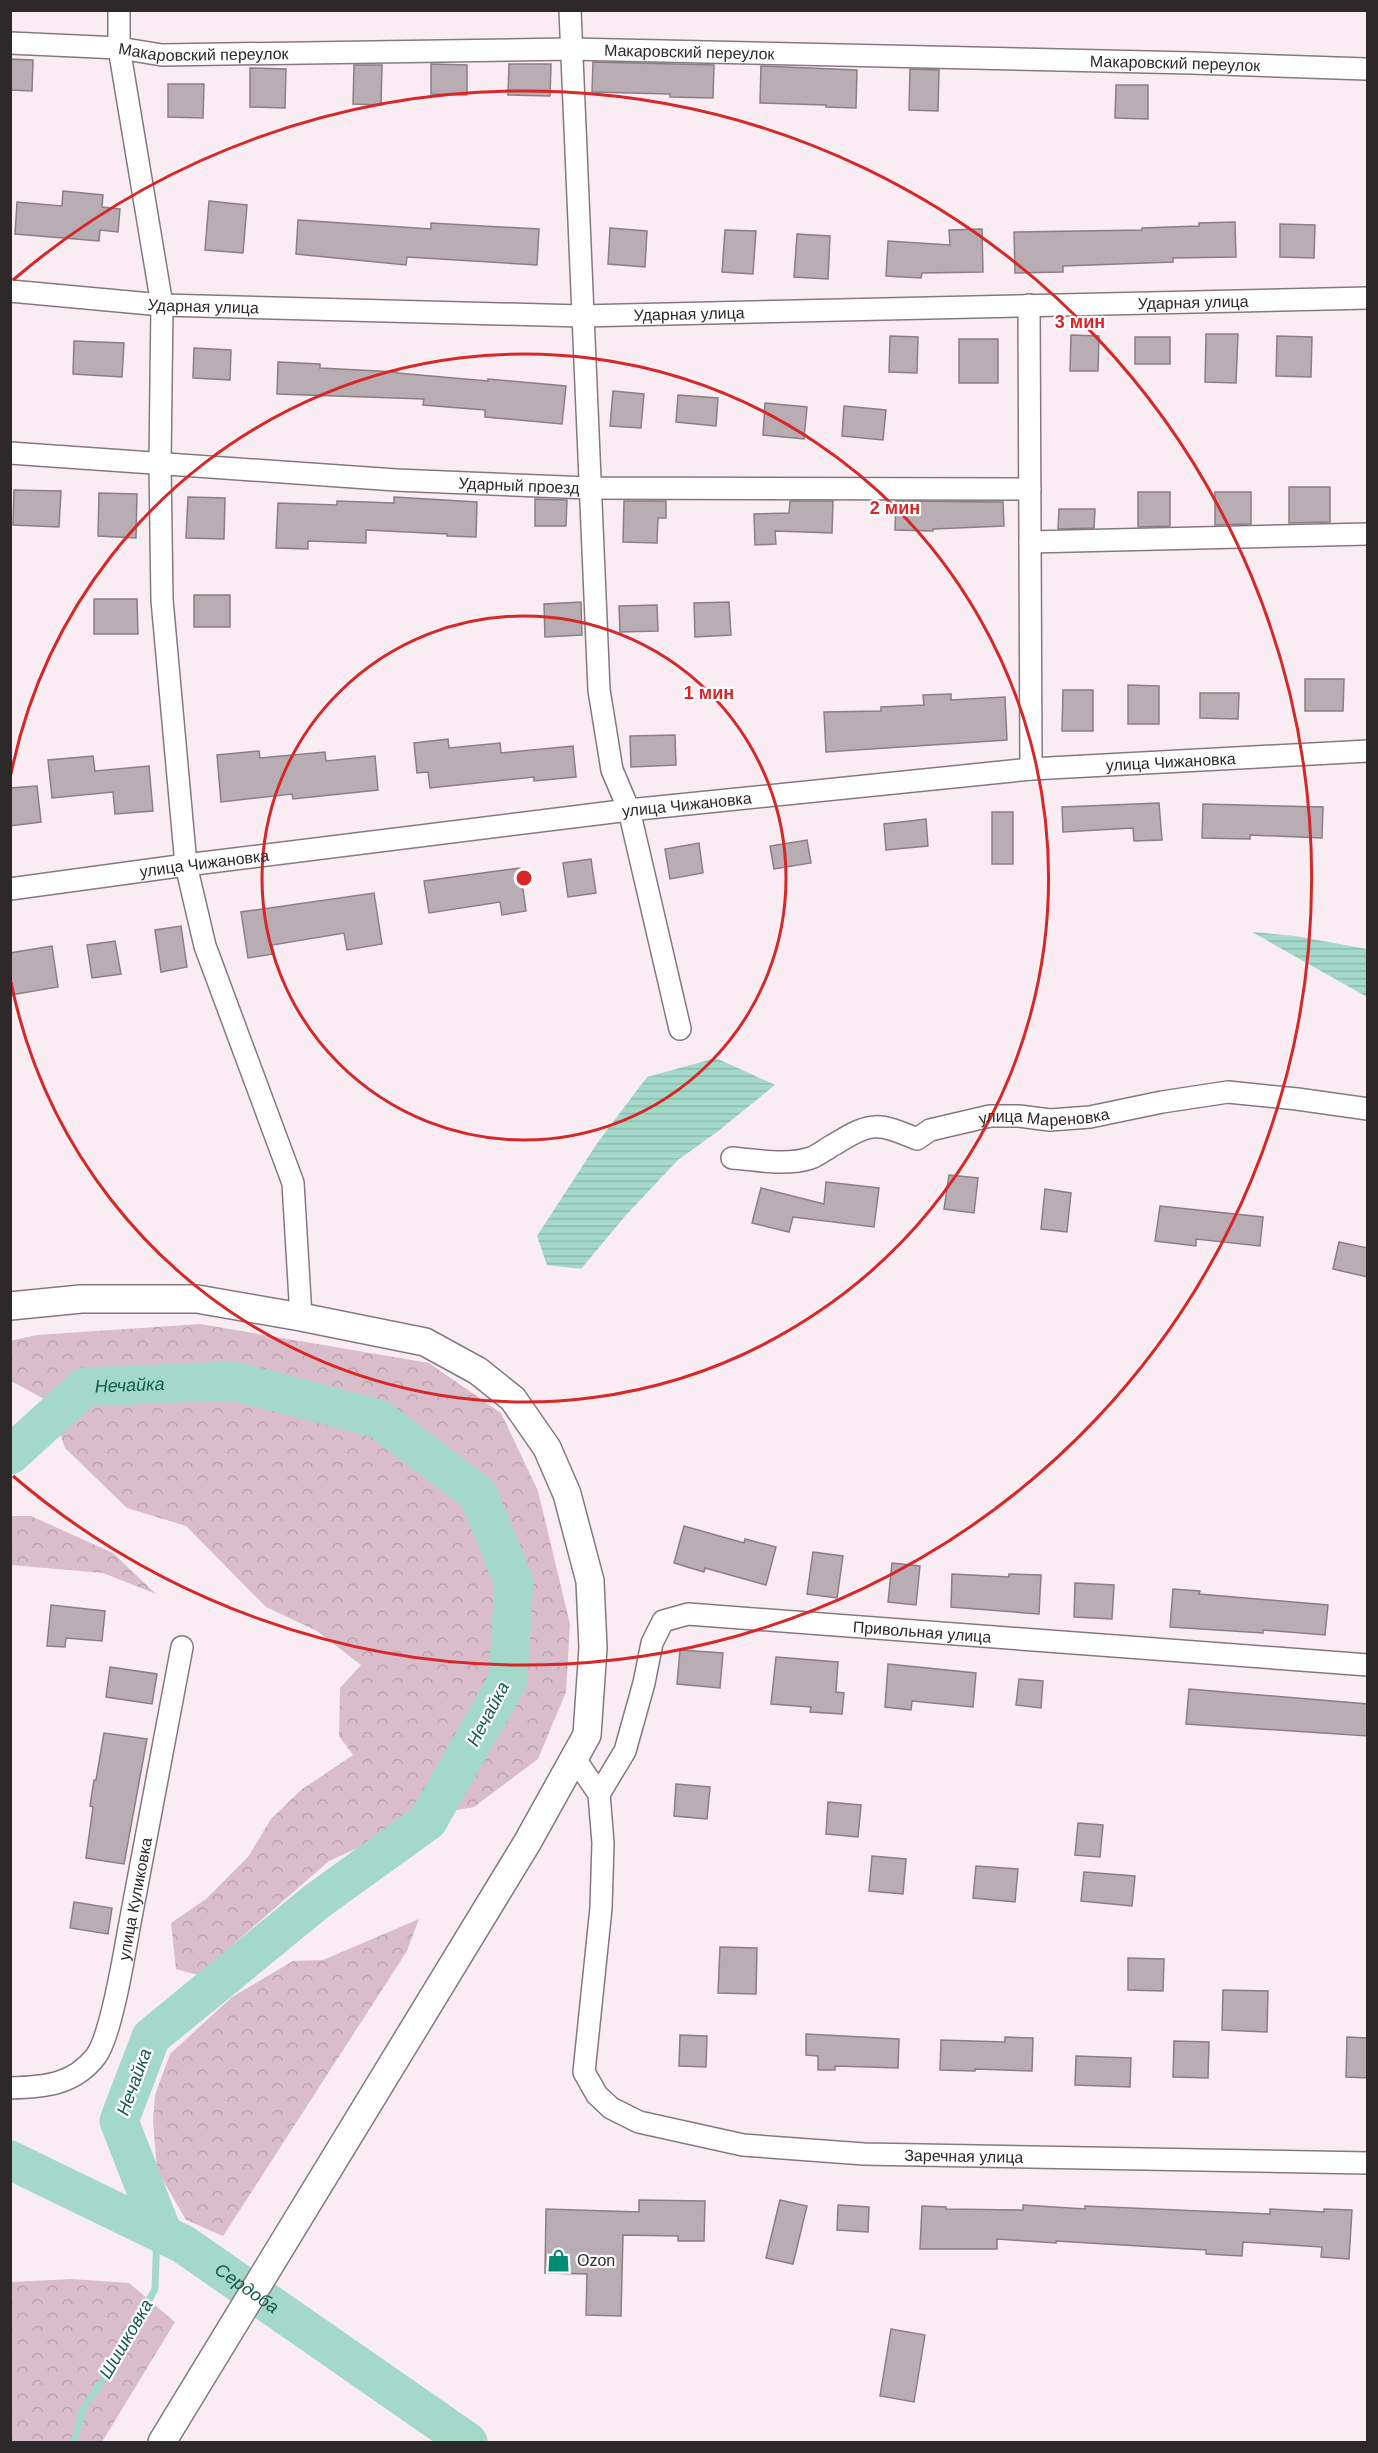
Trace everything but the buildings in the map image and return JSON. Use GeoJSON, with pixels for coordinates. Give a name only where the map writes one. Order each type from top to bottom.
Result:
{"type":"FeatureCollection","features":[{"type":"Feature","properties":{"kind":"street"},"geometry":{"type":"LineString","coordinates":[[119,10],[119,48],[162,305],[160,463],[162,600],[186,865],[205,946],[293,1183],[301,1317]]}},
{"type":"Feature","properties":{"kind":"street"},"geometry":{"type":"LineString","coordinates":[[570,10],[581,316],[599,690],[612,770],[629,810],[680,1029]]}},
{"type":"Feature","properties":{"kind":"street","name":"Макаровский переулок"},"geometry":{"type":"LineString","coordinates":[[10,43],[119,48],[162,55],[571,49],[1366,69]]}},
{"type":"Feature","properties":{"kind":"street","name":"Ударная улица"},"geometry":{"type":"LineString","coordinates":[[10,291],[162,305],[581,316],[1368,298]]}},
{"type":"Feature","properties":{"kind":"street"},"geometry":{"type":"LineString","coordinates":[[1029,305],[1031,768]]}},
{"type":"Feature","properties":{"kind":"street","name":"Ударный проезд"},"geometry":{"type":"LineString","coordinates":[[10,453],[396,480],[589,488],[1030,489]]}},
{"type":"Feature","properties":{"kind":"street"},"geometry":{"type":"LineString","coordinates":[[1030,542],[1368,534]]}},
{"type":"Feature","properties":{"kind":"street","name":"улица Чижановка"},"geometry":{"type":"LineString","coordinates":[[10,889],[629,810],[1031,768],[1368,752]]}},
{"type":"Feature","properties":{"kind":"street","name":"улица Мареновка"},"geometry":{"type":"LineString","coordinates":[[732,1158],[789,1163],[813,1157],[849,1135],[871,1125],[887,1127],[917,1139],[930,1131],[990,1116],[1019,1116],[1050,1120],[1090,1117],[1162,1102],[1228,1092],[1297,1098],[1368,1109]]}},
{"type":"Feature","properties":{"kind":"street"},"geometry":{"type":"LineString","coordinates":[[10,1306],[81,1299],[197,1299],[425,1342],[478,1371],[513,1399],[547,1448],[567,1494],[590,1581],[593,1648],[587,1735],[527,1843],[162,2442]]}},
{"type":"Feature","properties":{"kind":"street","name":"Привольная улица"},"geometry":{"type":"LineString","coordinates":[[599,1794],[625,1751],[645,1683],[652,1643],[663,1621],[688,1614],[1368,1665]]}},
{"type":"Feature","properties":{"kind":"street","name":"улица Куликовка"},"geometry":{"type":"LineString","coordinates":[[10,2088],[46,2087],[79,2073],[97,2054],[108,2022],[123,1962],[182,1647]]}},
{"type":"Feature","properties":{"kind":"street"},"geometry":{"type":"LineString","coordinates":[[575,1759],[599,1794]]}},
{"type":"Feature","properties":{"kind":"street","name":"Заречная улица"},"geometry":{"type":"LineString","coordinates":[[599,1794],[603,1843],[601,1908],[584,2072],[597,2095],[611,2108],[639,2122],[742,2145],[864,2154],[1368,2163]]}},
{"type":"Feature","properties":{"kind":"green space"},"geometry":{"type":"Polygon","coordinates":[[[200,1324],[429,1363],[501,1413],[538,1491],[570,1624],[566,1692],[538,1759],[474,1807],[394,1821],[371,1842],[329,1861],[198,1975],[176,1969],[171,1923],[206,1899],[248,1857],[271,1819],[301,1790],[353,1755],[339,1736],[340,1688],[361,1665],[317,1631],[266,1607],[186,1526],[127,1508],[65,1448],[48,1401],[11,1381],[10,1341],[37,1335],[200,1324]]]}},
{"type":"Feature","properties":{"kind":"green space"},"geometry":{"type":"Polygon","coordinates":[[[11,1516],[31,1516],[113,1553],[156,1594],[103,1573],[11,1565],[11,1516]]]}},
{"type":"Feature","properties":{"kind":"green space"},"geometry":{"type":"Polygon","coordinates":[[[419,1919],[407,1951],[223,2236],[186,2220],[157,2170],[153,2121],[155,2095],[170,2054],[232,1997],[293,1961],[323,1960],[419,1919]]]}},
{"type":"Feature","properties":{"kind":"green space"},"geometry":{"type":"Polygon","coordinates":[[[71,2279],[129,2283],[175,2322],[102,2442],[11,2442],[11,2282],[71,2279]]]}},
{"type":"Feature","properties":{"kind":"shaded area"},"geometry":{"type":"Polygon","coordinates":[[[1252,932],[1295,936],[1367,949],[1367,997],[1252,932]]]}},
{"type":"Feature","properties":{"kind":"shaded area"},"geometry":{"type":"Polygon","coordinates":[[[716,1058],[775,1085],[678,1160],[626,1215],[581,1269],[547,1265],[537,1236],[598,1142],[647,1077],[716,1058]]]}},
{"type":"Feature","properties":{"kind":"waterway","name":"Нечайка"},"geometry":{"type":"LineString","coordinates":[[10,1455],[85,1387],[233,1381],[379,1419],[478,1494],[514,1582],[508,1680],[428,1821],[317,1901],[151,2037],[119,2121],[163,2234]]}},
{"type":"Feature","properties":{"kind":"waterway","name":"Сердоба"},"geometry":{"type":"LineString","coordinates":[[10,2160],[183,2244],[468,2442]]}},
{"type":"Feature","properties":{"kind":"waterway","name":"Шишковка"},"geometry":{"type":"LineString","coordinates":[[74,2442],[83,2409],[118,2358],[155,2289],[157,2231]]}},
{"type":"Feature","properties":{"kind":"place","name":"Ozon"},"geometry":{"type":"Point","coordinates":[559,2260]}}]}
